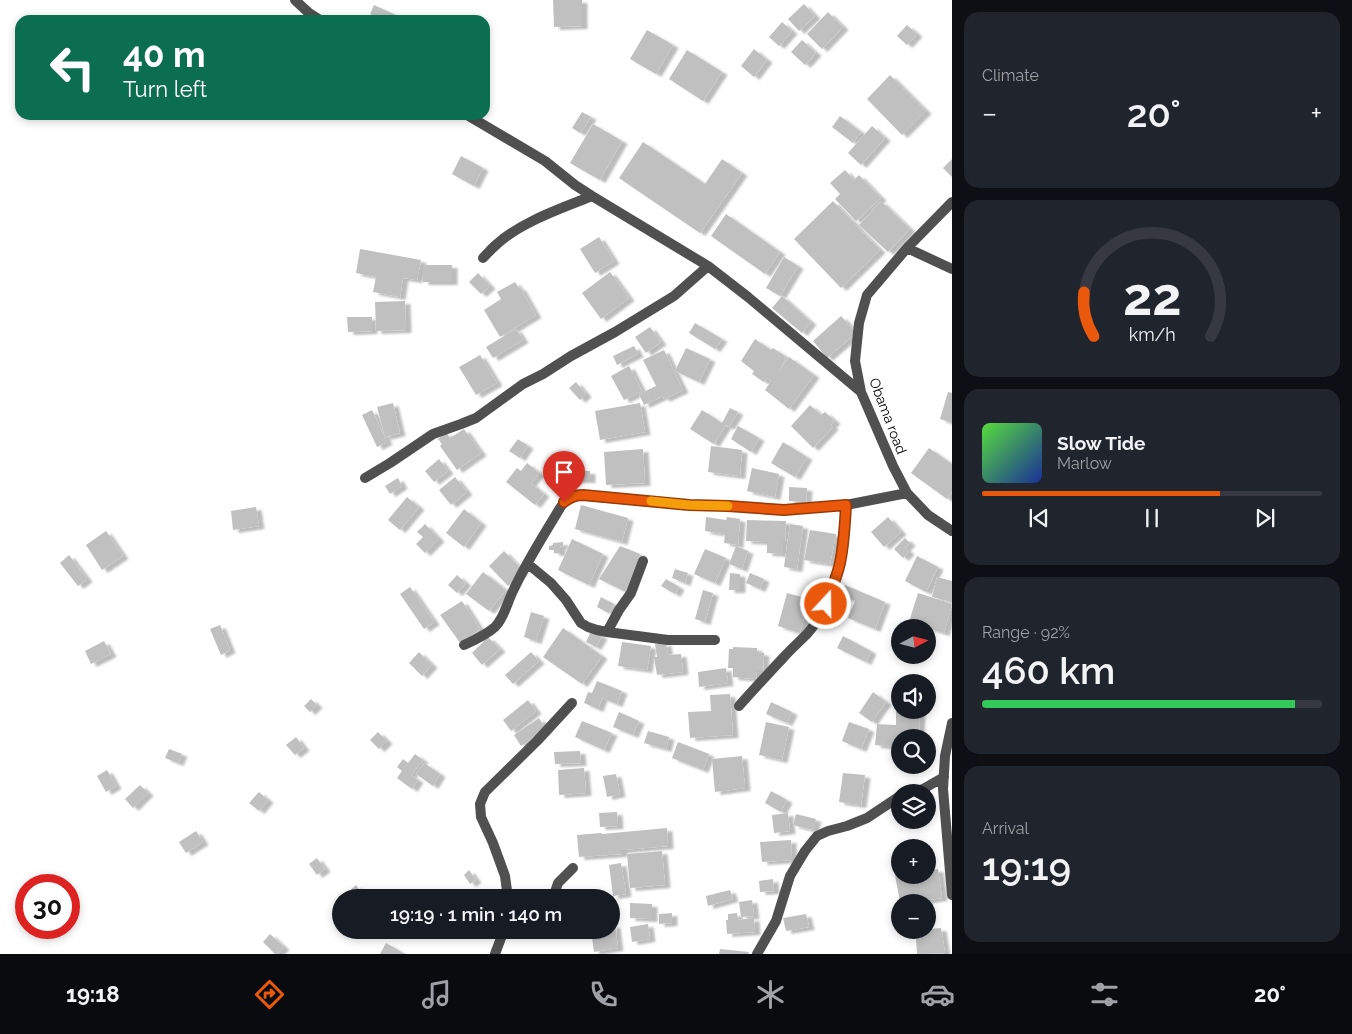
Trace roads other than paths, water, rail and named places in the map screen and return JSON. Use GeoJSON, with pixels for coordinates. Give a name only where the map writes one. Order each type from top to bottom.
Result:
{"type":"FeatureCollection","features":[{"type":"Feature","properties":{"kind":"street"},"geometry":{"type":"LineString","coordinates":[[295,0],[313,15]]}},
{"type":"Feature","properties":{"kind":"street"},"geometry":{"type":"LineString","coordinates":[[475,120],[545,161],[592,196],[708,266],[861,392]]}},
{"type":"Feature","properties":{"kind":"street"},"geometry":{"type":"LineString","coordinates":[[483,258],[498,243],[517,230],[548,214],[592,196]]}},
{"type":"Feature","properties":{"kind":"street","name":"Obama road"},"geometry":{"type":"LineString","coordinates":[[952,202],[907,248],[868,295],[859,322],[855,361],[861,392],[893,466],[907,493],[928,515],[952,530]]}},
{"type":"Feature","properties":{"kind":"street"},"geometry":{"type":"LineString","coordinates":[[907,248],[952,270]]}},
{"type":"Feature","properties":{"kind":"street"},"geometry":{"type":"LineString","coordinates":[[365,478],[433,434],[476,418],[523,384],[674,296],[708,266]]}},
{"type":"Feature","properties":{"kind":"street"},"geometry":{"type":"LineString","coordinates":[[464,645],[484,635],[498,623],[513,590],[560,508],[564,502],[576,495],[689,505],[784,510],[846,505],[907,493]]}},
{"type":"Feature","properties":{"kind":"street"},"geometry":{"type":"LineString","coordinates":[[739,706],[783,657],[808,633],[826,604],[840,563],[846,505]]}},
{"type":"Feature","properties":{"kind":"street"},"geometry":{"type":"LineString","coordinates":[[608,632],[631,592],[643,561]]}},
{"type":"Feature","properties":{"kind":"street"},"geometry":{"type":"LineString","coordinates":[[528,564],[556,589],[588,627],[608,632],[673,641],[715,640]]}},
{"type":"Feature","properties":{"kind":"street"},"geometry":{"type":"LineString","coordinates":[[507,889],[505,876],[481,817],[480,804],[482,797],[538,741],[572,703]]}},
{"type":"Feature","properties":{"kind":"street"},"geometry":{"type":"LineString","coordinates":[[952,723],[945,756],[943,789],[952,895]]}},
{"type":"Feature","properties":{"kind":"street"},"geometry":{"type":"LineString","coordinates":[[932,784],[944,777]]}},
{"type":"Feature","properties":{"kind":"street"},"geometry":{"type":"LineString","coordinates":[[757,954],[776,921],[790,876],[804,851],[817,836],[867,818],[891,802]]}},
{"type":"Feature","properties":{"kind":"street"},"geometry":{"type":"LineString","coordinates":[[556,889],[558,883],[573,868]]}},
{"type":"Feature","properties":{"kind":"street"},"geometry":{"type":"LineString","coordinates":[[495,954],[500,939]]}}]}
